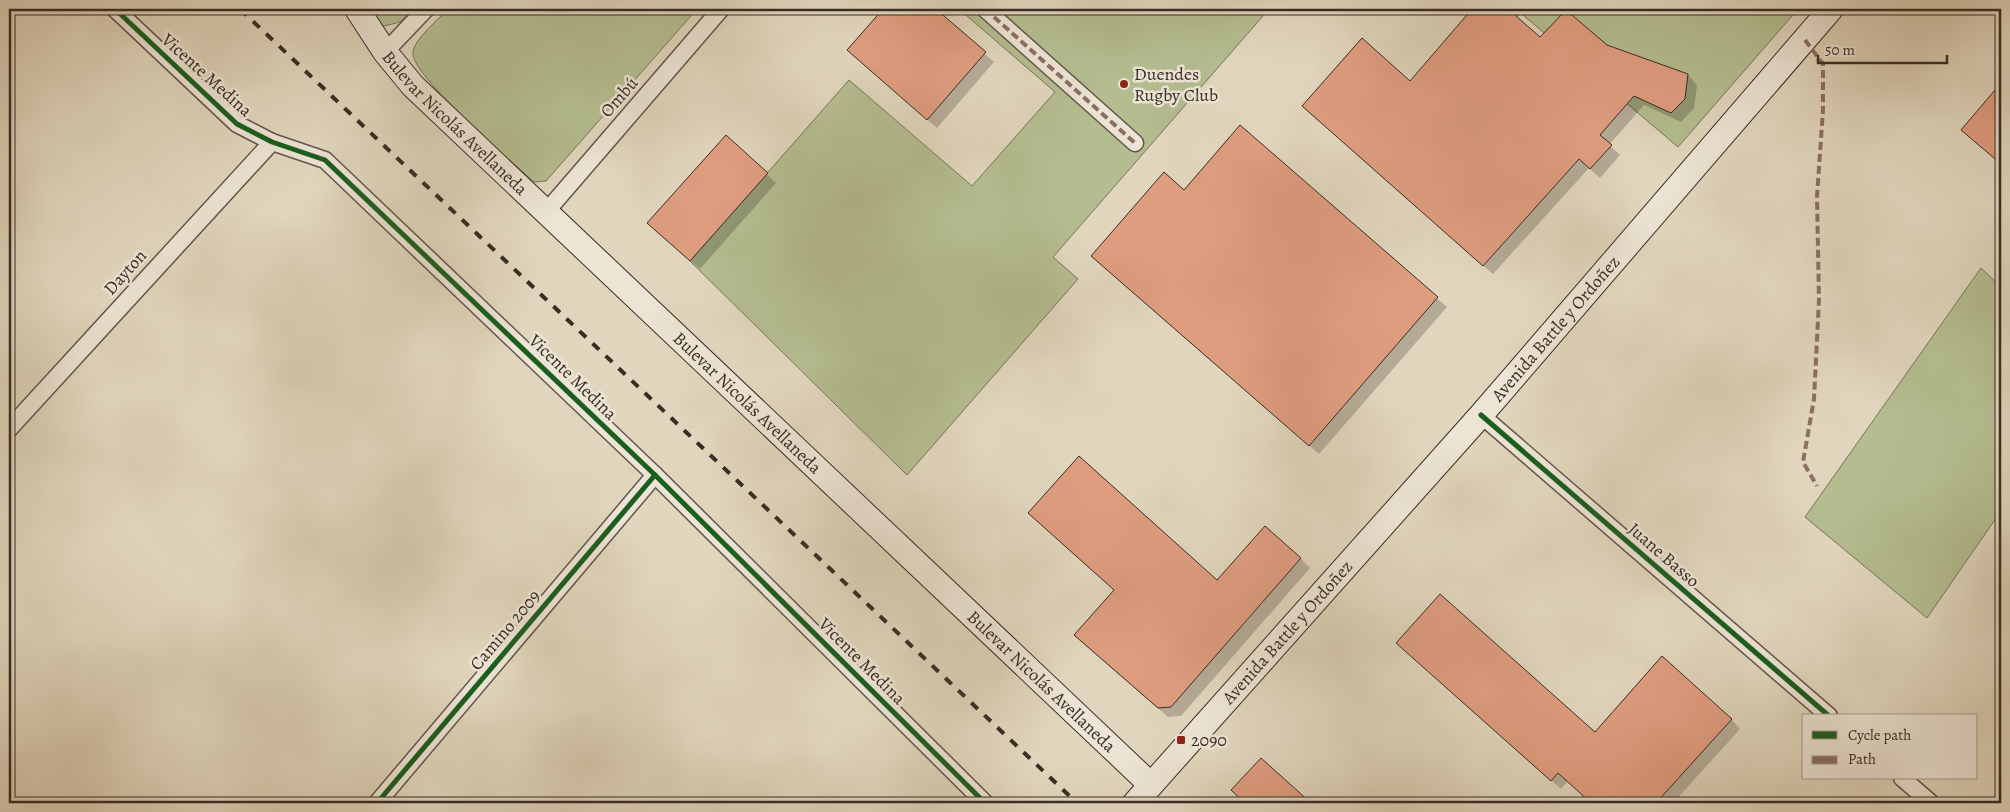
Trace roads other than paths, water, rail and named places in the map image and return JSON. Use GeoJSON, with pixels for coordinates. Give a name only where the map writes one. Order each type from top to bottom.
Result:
{"type":"FeatureCollection","features":[{"type":"Feature","properties":{"kind":"main road","name":"Bulevar Nicolás Avellaneda"},"geometry":{"type":"LineString","coordinates":[[356,9],[385,52],[413,86],[1151,785]]}},
{"type":"Feature","properties":{"kind":"main road","name":"Avenida Battle y Ordoñez"},"geometry":{"type":"LineString","coordinates":[[1136,803],[1480,416],[1832,9]]}},
{"type":"Feature","properties":{"kind":"street","name":"Vicente Medina"},"geometry":{"type":"LineString","coordinates":[[115,9],[237,124],[272,142],[325,160],[655,475],[986,803]]}},
{"type":"Feature","properties":{"kind":"street"},"geometry":{"type":"LineString","coordinates":[[385,52],[426,9]]}},
{"type":"Feature","properties":{"kind":"street","name":"Ombú"},"geometry":{"type":"LineString","coordinates":[[546,212],[721,9]]}},
{"type":"Feature","properties":{"kind":"street"},"geometry":{"type":"LineString","coordinates":[[985,9],[1135,143]]}},
{"type":"Feature","properties":{"kind":"street","name":"Dayton"},"geometry":{"type":"LineString","coordinates":[[9,429],[272,142]]}},
{"type":"Feature","properties":{"kind":"street","name":"Juane Basso"},"geometry":{"type":"LineString","coordinates":[[1480,416],[1827,714]]}},
{"type":"Feature","properties":{"kind":"street","name":"Camino 2009"},"geometry":{"type":"LineString","coordinates":[[377,803],[655,475]]}},
{"type":"Feature","properties":{"kind":"street"},"geometry":{"type":"LineString","coordinates":[[1904,780],[1931,803]]}},
{"type":"Feature","properties":{"kind":"railway"},"geometry":{"type":"LineString","coordinates":[[240,9],[1077,803]]}},
{"type":"Feature","properties":{"kind":"place","name":"Duendes Rugby Club"},"geometry":{"type":"Point","coordinates":[1124,84]}},
{"type":"Feature","properties":{"kind":"place","name":"2090"},"geometry":{"type":"Point","coordinates":[1181,740]}}]}
